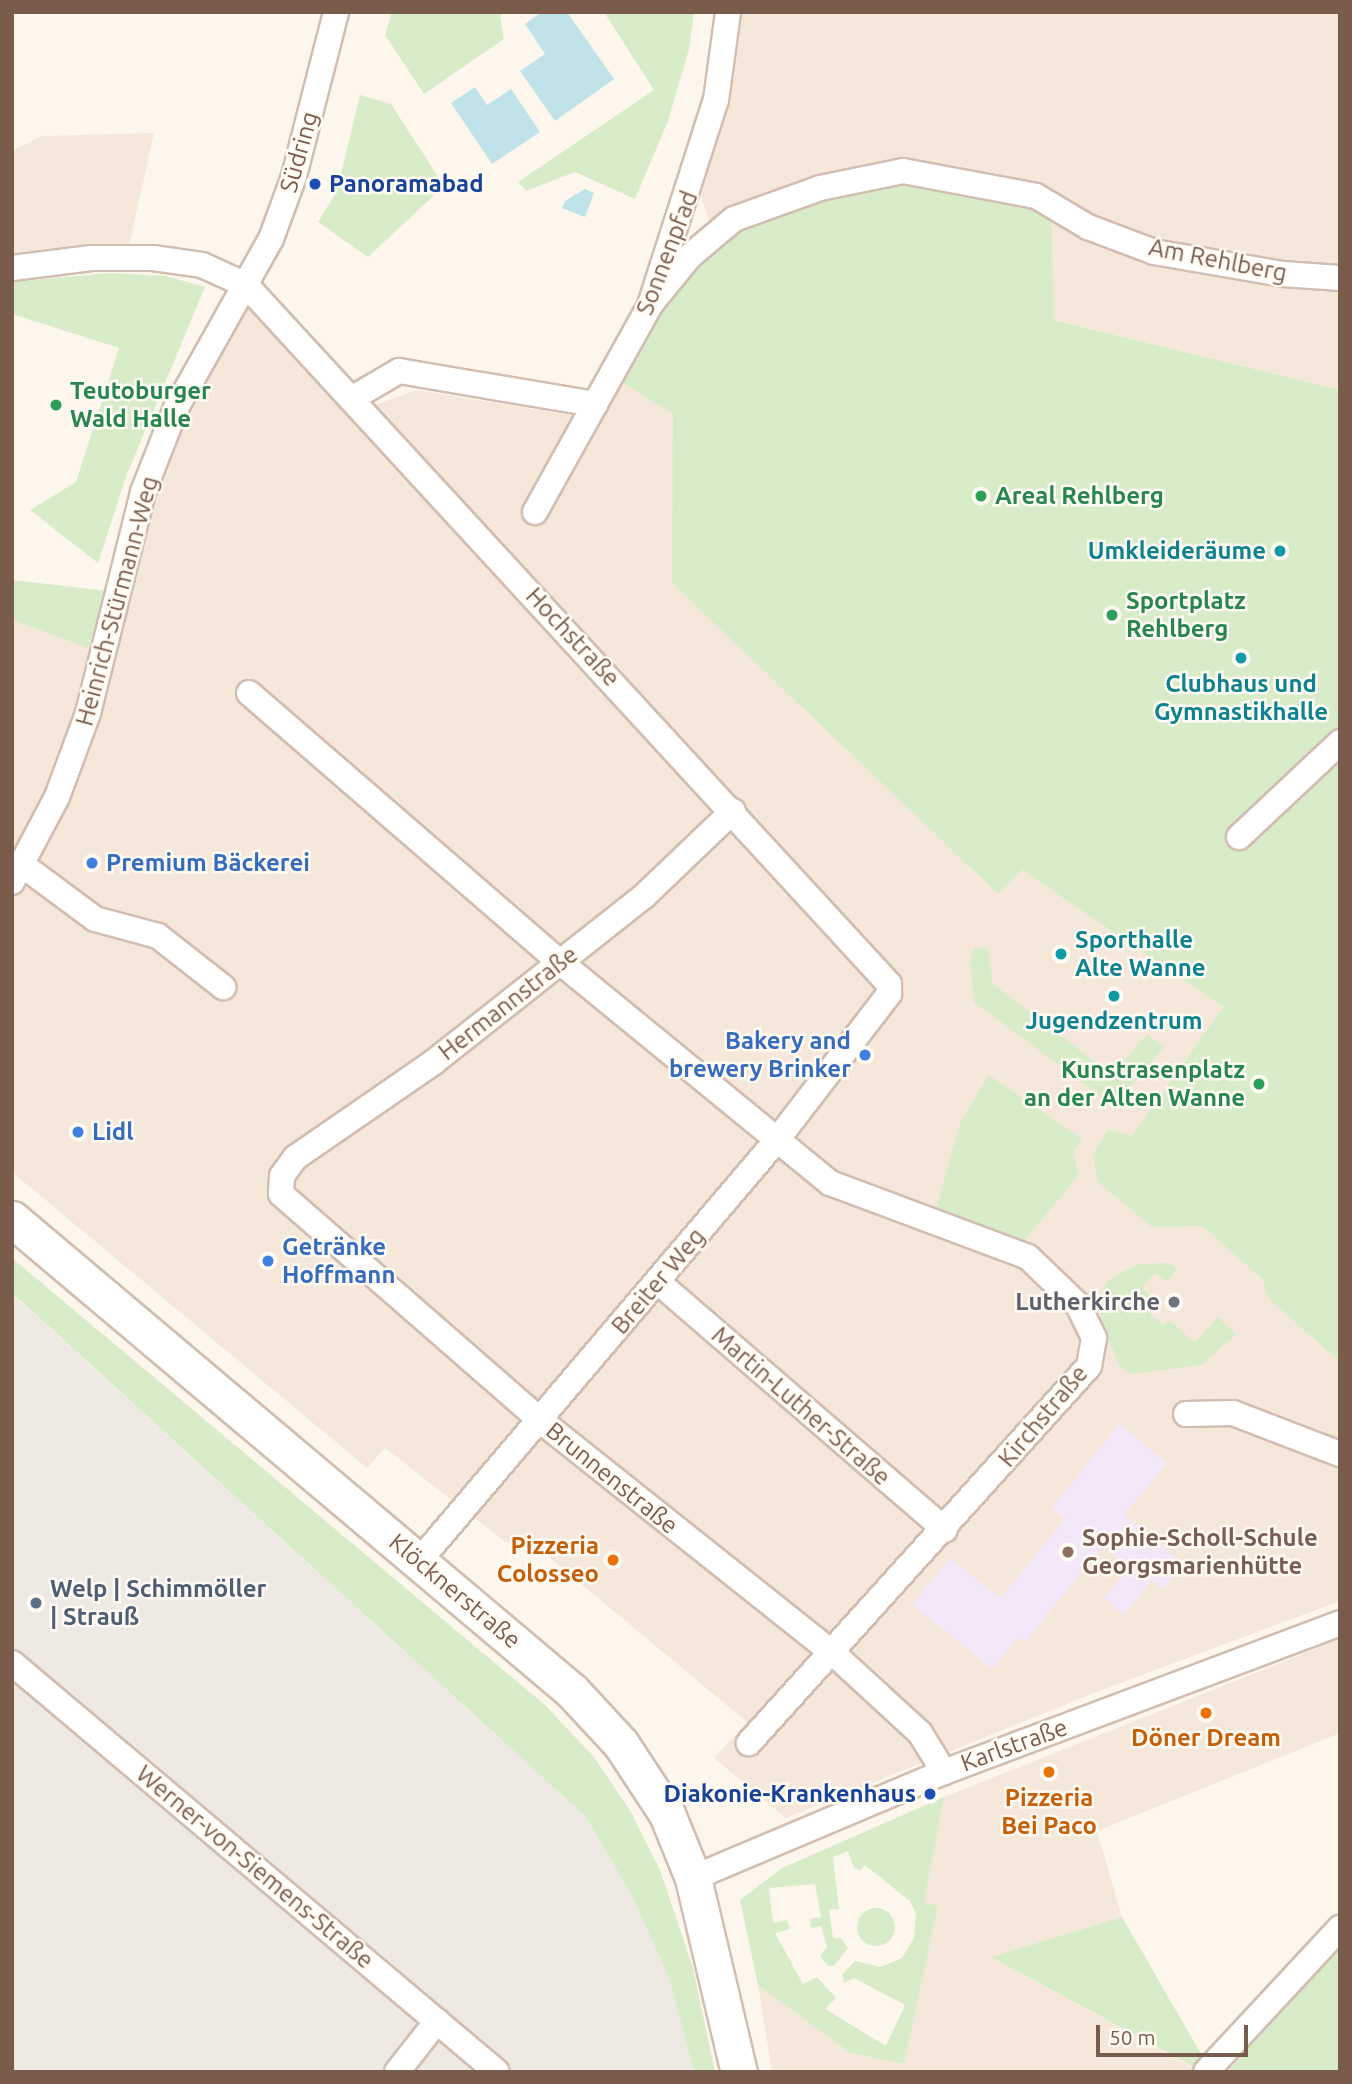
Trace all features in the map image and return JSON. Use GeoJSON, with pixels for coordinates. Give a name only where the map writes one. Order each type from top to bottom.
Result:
{"type":"FeatureCollection","features":[{"type":"Feature","properties":{"kind":"main road","name":"Klöcknerstraße"},"geometry":{"type":"LineString","coordinates":[[12,1219],[572,1691],[621,1744],[667,1814],[693,1878],[739,2072]]}},
{"type":"Feature","properties":{"kind":"street","name":"Südring"},"geometry":{"type":"LineString","coordinates":[[246,285],[271,239],[294,176],[336,12]]}},
{"type":"Feature","properties":{"kind":"street","name":"Sonnenpfad"},"geometry":{"type":"LineString","coordinates":[[535,512],[650,305],[716,100],[728,12]]}},
{"type":"Feature","properties":{"kind":"street","name":"Am Rehlberg"},"geometry":{"type":"LineString","coordinates":[[650,305],[690,256],[734,219],[820,188],[903,172],[1037,196],[1088,227],[1154,252],[1283,274],[1340,278]]}},
{"type":"Feature","properties":{"kind":"street"},"geometry":{"type":"LineString","coordinates":[[12,268],[91,258],[173,259],[202,265],[246,285]]}},
{"type":"Feature","properties":{"kind":"street","name":"Hochstraße"},"geometry":{"type":"LineString","coordinates":[[246,285],[733,811],[889,984],[888,995]]}},
{"type":"Feature","properties":{"kind":"street","name":"Heinrich-Stürmann-Weg"},"geometry":{"type":"LineString","coordinates":[[17,873],[57,797],[88,713],[143,492],[176,408],[246,285]]}},
{"type":"Feature","properties":{"kind":"street"},"geometry":{"type":"LineString","coordinates":[[351,399],[399,371],[595,404]]}},
{"type":"Feature","properties":{"kind":"street","name":"Kirchstraße"},"geometry":{"type":"LineString","coordinates":[[249,693],[560,962],[830,1183],[1028,1257],[1078,1305],[1094,1338],[1089,1366],[1070,1392],[834,1654],[749,1743]]}},
{"type":"Feature","properties":{"kind":"street"},"geometry":{"type":"LineString","coordinates":[[1239,837],[1340,742]]}},
{"type":"Feature","properties":{"kind":"street","name":"Hermannstraße"},"geometry":{"type":"LineString","coordinates":[[279,1185],[295,1158],[434,1062],[644,896],[733,811]]}},
{"type":"Feature","properties":{"kind":"street"},"geometry":{"type":"LineString","coordinates":[[17,873],[95,919],[158,936],[223,987]]}},
{"type":"Feature","properties":{"kind":"street","name":"Breiter Weg"},"geometry":{"type":"LineString","coordinates":[[419,1561],[541,1421],[776,1141],[888,995]]}},
{"type":"Feature","properties":{"kind":"street","name":"Brunnenstraße"},"geometry":{"type":"LineString","coordinates":[[279,1185],[286,1203],[541,1421],[834,1654],[919,1733],[944,1772]]}},
{"type":"Feature","properties":{"kind":"street","name":"Martin-Luther-Straße"},"geometry":{"type":"LineString","coordinates":[[658,1282],[945,1530]]}},
{"type":"Feature","properties":{"kind":"street"},"geometry":{"type":"LineString","coordinates":[[1186,1414],[1233,1413],[1340,1454]]}},
{"type":"Feature","properties":{"kind":"street","name":"Karlstraße"},"geometry":{"type":"LineString","coordinates":[[693,1878],[944,1772],[1340,1623]]}},
{"type":"Feature","properties":{"kind":"street","name":"Werner-von-Siemens-Straße"},"geometry":{"type":"LineString","coordinates":[[12,1663],[497,2072]]}},
{"type":"Feature","properties":{"kind":"street"},"geometry":{"type":"LineString","coordinates":[[1206,2072],[1340,1928]]}},
{"type":"Feature","properties":{"kind":"street"},"geometry":{"type":"LineString","coordinates":[[397,2072],[438,2021]]}},
{"type":"Feature","properties":{"kind":"shaded area"},"geometry":{"type":"Polygon","coordinates":[[[728,12],[1340,12],[1340,390],[714,236],[695,179],[728,12]]]}},
{"type":"Feature","properties":{"kind":"shaded area"},"geometry":{"type":"Polygon","coordinates":[[[154,133],[129,246],[42,249],[12,256],[12,151],[42,136],[154,133]]]}},
{"type":"Feature","properties":{"kind":"shaded area"},"geometry":{"type":"Polygon","coordinates":[[[252,286],[361,410],[417,390],[601,420],[618,380],[673,414],[673,583],[998,894],[1022,870],[1223,1007],[1132,1136],[1152,1227],[1202,1226],[1262,1279],[1269,1299],[1340,1362],[1340,1601],[1099,1691],[786,1818],[714,1758],[747,1722],[527,1539],[507,1543],[385,1448],[367,1468],[12,1172],[12,620],[88,648],[194,394],[252,286]]]}},
{"type":"Feature","properties":{"kind":"shaded area"},"geometry":{"type":"Polygon","coordinates":[[[12,1294],[585,1816],[631,1894],[669,1978],[694,2072],[12,2072],[12,1294]]]}},
{"type":"Feature","properties":{"kind":"shaded area","name":"Sophie-Scholl-Schule Georgsmarienhütte"},"geometry":{"type":"Polygon","coordinates":[[[1119,1424],[1167,1463],[1124,1515],[1184,1564],[1163,1589],[1152,1580],[1124,1615],[1104,1598],[1130,1567],[1103,1546],[1025,1642],[1018,1637],[992,1669],[912,1604],[950,1558],[1000,1598],[1065,1519],[1052,1508],[1119,1424]]]}},
{"type":"Feature","properties":{"kind":"shaded area"},"geometry":{"type":"Polygon","coordinates":[[[1340,1639],[1340,1733],[1097,1831],[1122,1917],[991,1957],[1200,2072],[772,2072],[758,1985],[850,2053],[903,2064],[938,1906],[923,1902],[944,1797],[1340,1639]]]}},
{"type":"Feature","properties":{"kind":"green space"},"geometry":{"type":"Polygon","coordinates":[[[392,12],[506,12],[500,16],[504,39],[424,94],[385,35],[392,12]]]}},
{"type":"Feature","properties":{"kind":"green space"},"geometry":{"type":"Polygon","coordinates":[[[604,12],[694,12],[689,49],[668,121],[635,199],[575,172],[526,191],[518,182],[654,90],[604,12]]]}},
{"type":"Feature","properties":{"kind":"green space"},"geometry":{"type":"Polygon","coordinates":[[[360,95],[391,104],[444,186],[368,257],[318,222],[337,191],[360,95]]]}},
{"type":"Feature","properties":{"kind":"green space"},"geometry":{"type":"Polygon","coordinates":[[[903,171],[1051,207],[1054,320],[1340,390],[1340,1362],[1269,1299],[1262,1279],[1202,1226],[1152,1227],[1098,1182],[1093,1154],[1108,1129],[1132,1136],[1223,1007],[1022,870],[998,894],[672,583],[673,414],[618,380],[650,305],[734,219],[903,171]]]}},
{"type":"Feature","properties":{"kind":"green space"},"geometry":{"type":"Polygon","coordinates":[[[109,273],[166,276],[205,287],[127,474],[98,563],[30,510],[76,482],[119,348],[12,314],[12,282],[109,273]]]}},
{"type":"Feature","properties":{"kind":"green space"},"geometry":{"type":"Polygon","coordinates":[[[12,580],[108,591],[88,648],[12,620],[12,580]]]}},
{"type":"Feature","properties":{"kind":"green space"},"geometry":{"type":"Polygon","coordinates":[[[974,947],[988,948],[993,984],[1112,1075],[1147,1034],[1164,1047],[1114,1106],[974,1002],[970,961],[974,947]]]}},
{"type":"Feature","properties":{"kind":"green space"},"geometry":{"type":"Polygon","coordinates":[[[989,1075],[1082,1139],[1074,1153],[1078,1176],[1024,1241],[936,1209],[960,1123],[989,1075]]]}},
{"type":"Feature","properties":{"kind":"green space"},"geometry":{"type":"Polygon","coordinates":[[[12,1258],[545,1705],[594,1757],[631,1812],[660,1870],[693,1968],[715,2072],[694,2072],[669,1978],[631,1894],[585,1816],[12,1293],[12,1258]]]}},
{"type":"Feature","properties":{"kind":"green space"},"geometry":{"type":"Polygon","coordinates":[[[1170,1263],[1177,1269],[1166,1282],[1155,1273],[1142,1287],[1152,1297],[1143,1308],[1163,1325],[1169,1320],[1195,1343],[1218,1317],[1236,1334],[1202,1365],[1131,1374],[1119,1366],[1101,1317],[1100,1297],[1107,1282],[1122,1272],[1140,1264],[1170,1263]]]}},
{"type":"Feature","properties":{"kind":"green space"},"geometry":{"type":"Polygon","coordinates":[[[944,1797],[924,1902],[938,1906],[904,2064],[850,2053],[758,1985],[740,1900],[782,1868],[944,1797]],[[848,1851],[833,1857],[839,1909],[829,1910],[833,1938],[841,1938],[848,1948],[834,1966],[828,1966],[820,1956],[827,1947],[821,1926],[811,1928],[810,1919],[821,1917],[815,1884],[769,1888],[773,1923],[787,1920],[790,1929],[775,1933],[803,1984],[817,1977],[836,1998],[825,2009],[886,2046],[905,2005],[854,1978],[844,1983],[842,1975],[855,1961],[881,1967],[902,1958],[914,1938],[916,1913],[910,1901],[865,1865],[860,1871],[854,1868],[848,1851]]]}},
{"type":"Feature","properties":{"kind":"green space"},"geometry":{"type":"Polygon","coordinates":[[[876,1908],[890,1913],[895,1927],[890,1941],[876,1946],[862,1941],[857,1927],[862,1913],[876,1908]]]}},
{"type":"Feature","properties":{"kind":"green space"},"geometry":{"type":"Polygon","coordinates":[[[1122,1917],[1204,2059],[1195,2068],[991,1957],[1122,1917]]]}},
{"type":"Feature","properties":{"kind":"green space"},"geometry":{"type":"Polygon","coordinates":[[[1340,1947],[1340,2072],[1227,2072],[1290,2003],[1340,1947]]]}},
{"type":"Feature","properties":{"kind":"water"},"geometry":{"type":"Polygon","coordinates":[[[542,12],[567,12],[614,79],[555,121],[520,71],[545,54],[525,24],[542,12]]]}},
{"type":"Feature","properties":{"kind":"water"},"geometry":{"type":"Polygon","coordinates":[[[475,87],[487,105],[511,89],[540,132],[492,164],[451,103],[475,87]]]}},
{"type":"Feature","properties":{"kind":"water"},"geometry":{"type":"Polygon","coordinates":[[[585,189],[594,193],[585,217],[562,208],[565,201],[585,189]]]}},
{"type":"Feature","properties":{"kind":"place","name":"Panoramabad"},"geometry":{"type":"Point","coordinates":[315,184]}},
{"type":"Feature","properties":{"kind":"place","name":"Teutoburger Wald Halle"},"geometry":{"type":"Point","coordinates":[56,405]}},
{"type":"Feature","properties":{"kind":"place","name":"Areal Rehlberg"},"geometry":{"type":"Point","coordinates":[981,496]}},
{"type":"Feature","properties":{"kind":"place","name":"Umkleideräume"},"geometry":{"type":"Point","coordinates":[1280,551]}},
{"type":"Feature","properties":{"kind":"place","name":"Sportplatz Rehlberg"},"geometry":{"type":"Point","coordinates":[1112,615]}},
{"type":"Feature","properties":{"kind":"place","name":"Clubhaus und Gymnastikhalle"},"geometry":{"type":"Point","coordinates":[1241,658]}},
{"type":"Feature","properties":{"kind":"place","name":"Premium Bäckerei"},"geometry":{"type":"Point","coordinates":[92,863]}},
{"type":"Feature","properties":{"kind":"place","name":"Sporthalle Alte Wanne"},"geometry":{"type":"Point","coordinates":[1061,954]}},
{"type":"Feature","properties":{"kind":"place","name":"Jugendzentrum"},"geometry":{"type":"Point","coordinates":[1114,996]}},
{"type":"Feature","properties":{"kind":"place","name":"Bakery and brewery Brinker"},"geometry":{"type":"Point","coordinates":[865,1055]}},
{"type":"Feature","properties":{"kind":"place","name":"Kunstrasenplatz an der Alten Wanne"},"geometry":{"type":"Point","coordinates":[1259,1084]}},
{"type":"Feature","properties":{"kind":"place","name":"Lidl"},"geometry":{"type":"Point","coordinates":[78,1132]}},
{"type":"Feature","properties":{"kind":"place","name":"Getränke Hoffmann"},"geometry":{"type":"Point","coordinates":[268,1261]}},
{"type":"Feature","properties":{"kind":"place","name":"Lutherkirche"},"geometry":{"type":"Point","coordinates":[1174,1302]}},
{"type":"Feature","properties":{"kind":"place","name":"Sophie-Scholl-Schule Georgsmarienhütte"},"geometry":{"type":"Point","coordinates":[1068,1552]}},
{"type":"Feature","properties":{"kind":"place","name":"Pizzeria Colosseo"},"geometry":{"type":"Point","coordinates":[613,1560]}},
{"type":"Feature","properties":{"kind":"place","name":"Welp | Schimmöller | Strauß"},"geometry":{"type":"Point","coordinates":[36,1603]}},
{"type":"Feature","properties":{"kind":"place","name":"Döner Dream"},"geometry":{"type":"Point","coordinates":[1206,1713]}},
{"type":"Feature","properties":{"kind":"place","name":"Pizzeria Bei Paco"},"geometry":{"type":"Point","coordinates":[1049,1772]}},
{"type":"Feature","properties":{"kind":"place","name":"Diakonie-Krankenhaus"},"geometry":{"type":"Point","coordinates":[930,1794]}}]}
